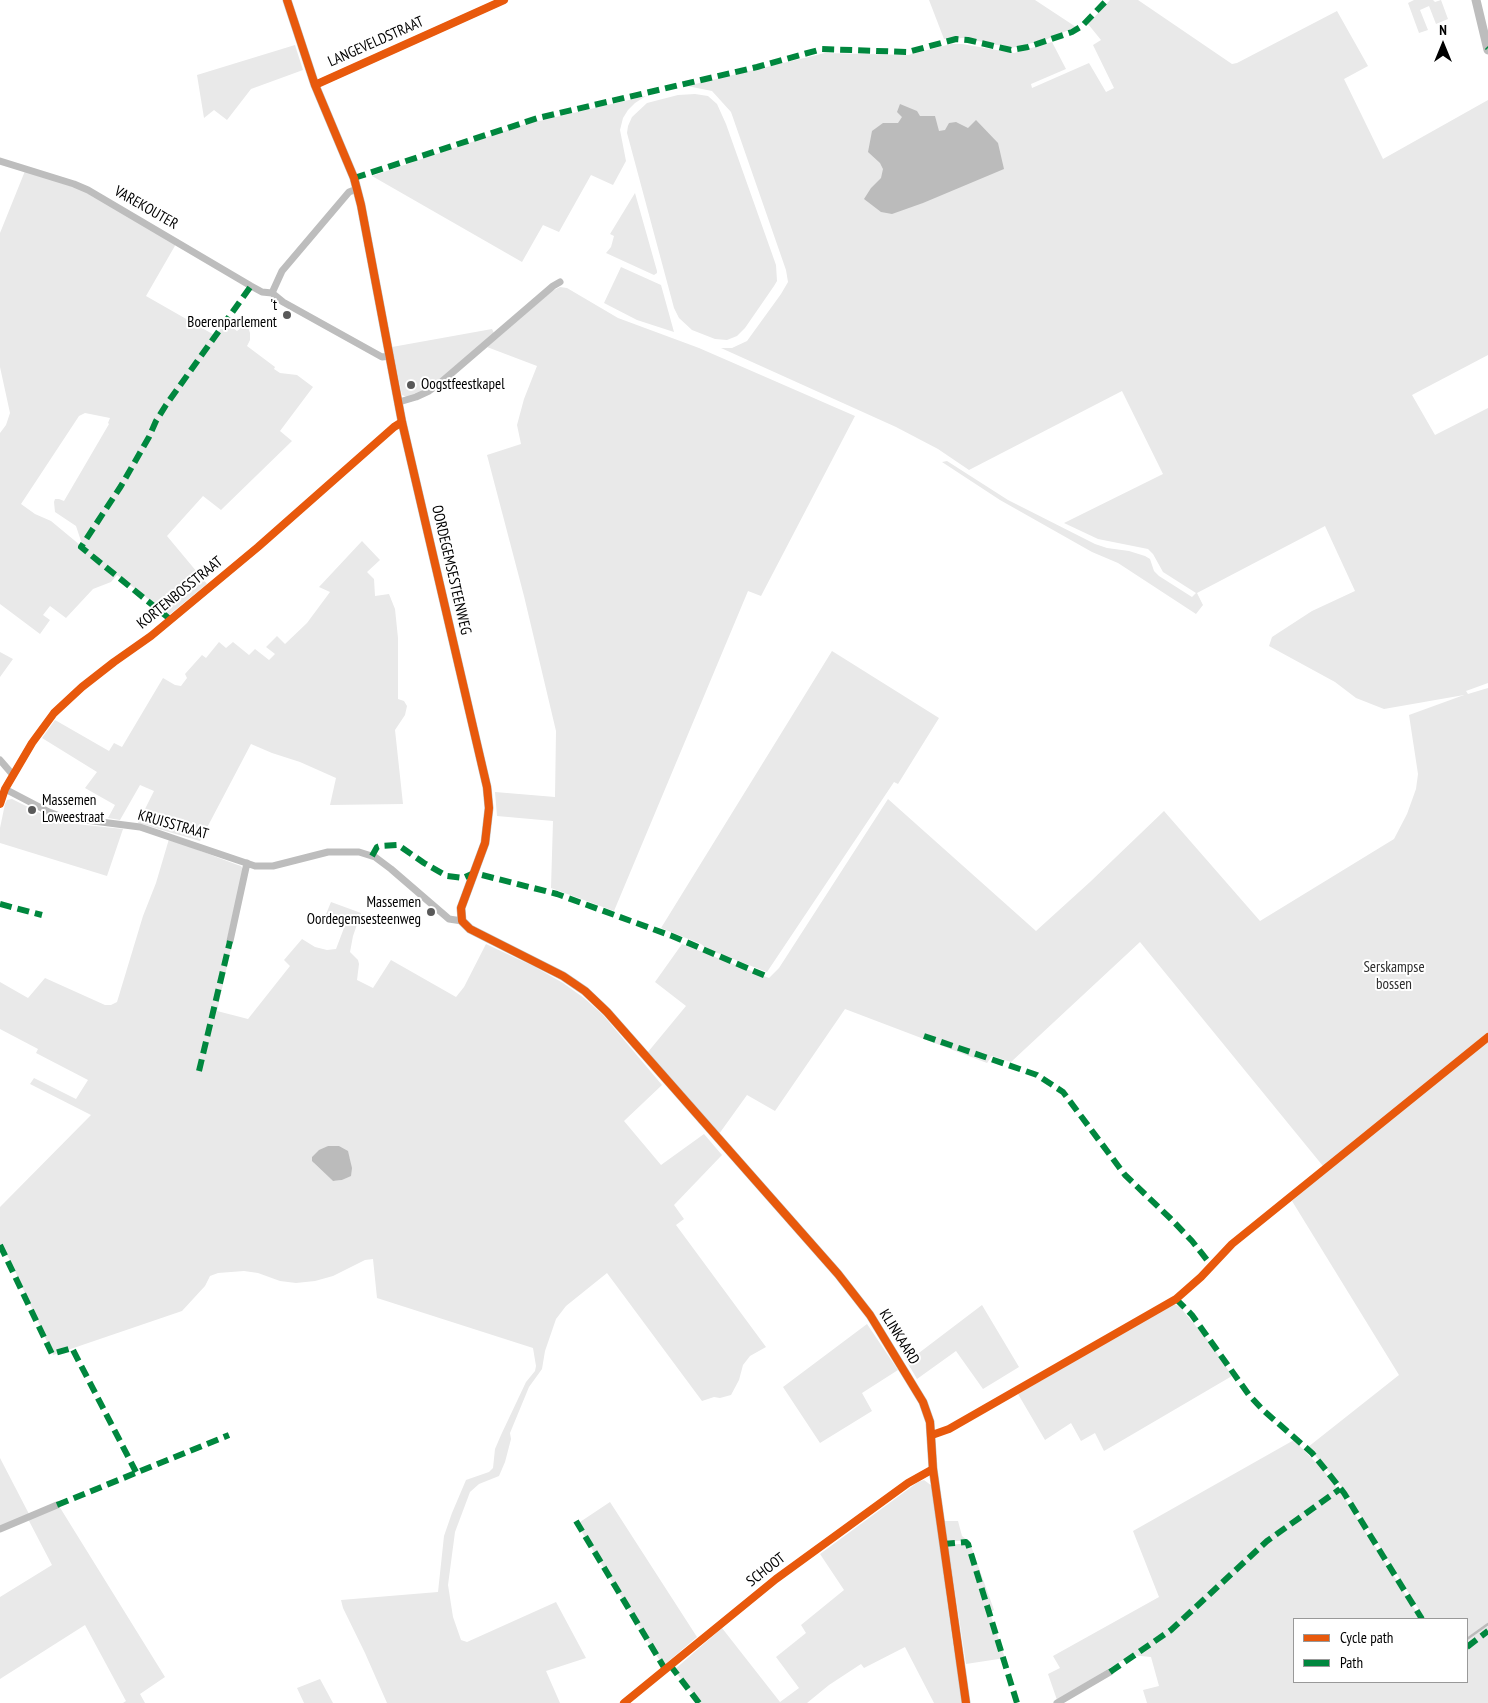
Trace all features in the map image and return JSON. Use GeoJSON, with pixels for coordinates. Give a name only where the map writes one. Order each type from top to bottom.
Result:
{"type":"FeatureCollection","features":[{"type":"Feature","properties":{"kind":"street","name":"OORDEGEMSESTEENWEG"},"geometry":{"type":"LineString","coordinates":[[287,0],[315,85],[357,189],[402,422],[458,655],[489,799],[485,843],[461,908],[462,921]]}},
{"type":"Feature","properties":{"kind":"street","name":"LANGEVELDSTRAAT"},"geometry":{"type":"LineString","coordinates":[[315,85],[504,0]]}},
{"type":"Feature","properties":{"kind":"street"},"geometry":{"type":"LineString","coordinates":[[1476,0],[1488,50]]}},
{"type":"Feature","properties":{"kind":"street","name":"VAREKOUTER"},"geometry":{"type":"LineString","coordinates":[[0,161],[88,190],[251,286],[262,292],[272,293],[283,302],[382,357],[390,356]]}},
{"type":"Feature","properties":{"kind":"street"},"geometry":{"type":"LineString","coordinates":[[272,293],[282,271],[349,192],[357,189]]}},
{"type":"Feature","properties":{"kind":"street"},"geometry":{"type":"LineString","coordinates":[[399,402],[429,392],[560,282]]}},
{"type":"Feature","properties":{"kind":"street","name":"KORTENBOSSTRAAT"},"geometry":{"type":"LineString","coordinates":[[0,804],[5,789],[32,743],[54,714],[82,687],[151,636],[258,548],[394,426],[402,422]]}},
{"type":"Feature","properties":{"kind":"street"},"geometry":{"type":"LineString","coordinates":[[0,760],[13,775]]}},
{"type":"Feature","properties":{"kind":"street","name":"KRUISSTRAAT"},"geometry":{"type":"LineString","coordinates":[[5,789],[62,817],[140,827],[255,866],[272,866],[328,852],[359,852],[374,857],[391,869],[449,919],[462,921]]}},
{"type":"Feature","properties":{"kind":"street"},"geometry":{"type":"LineString","coordinates":[[230,941],[247,863]]}},
{"type":"Feature","properties":{"kind":"street","name":"KLINKAARD"},"geometry":{"type":"LineString","coordinates":[[462,921],[470,929],[563,976],[585,991],[607,1012],[838,1274],[870,1315],[923,1402],[930,1422],[933,1469],[966,1703]]}},
{"type":"Feature","properties":{"kind":"street","name":"SCHOOT"},"geometry":{"type":"LineString","coordinates":[[624,1703],[776,1580],[908,1483],[933,1469]]}},
{"type":"Feature","properties":{"kind":"street"},"geometry":{"type":"LineString","coordinates":[[0,1529],[57,1505]]}},
{"type":"Feature","properties":{"kind":"street"},"geometry":{"type":"LineString","coordinates":[[1057,1703],[1110,1672]]}},
{"type":"Feature","properties":{"kind":"green space"},"geometry":{"type":"Polygon","coordinates":[[[929,0],[1035,0],[1076,27],[1045,40],[1011,48],[964,38],[944,39],[929,0]]]}},
{"type":"Feature","properties":{"kind":"green space","name":"Serskampse bossen"},"geometry":{"type":"Polygon","coordinates":[[[1110,0],[1138,0],[1232,64],[1337,11],[1368,66],[1344,79],[1383,159],[1488,100],[1488,355],[1412,395],[1435,435],[1488,408],[1488,683],[1466,691],[1468,694],[1488,688],[1488,1703],[1147,1703],[1143,1690],[1159,1686],[1151,1657],[1131,1655],[1057,1700],[1048,1674],[1060,1668],[1053,1656],[1159,1597],[1133,1531],[1294,1440],[1324,1471],[1342,1494],[1420,1618],[1293,1618],[1293,1683],[1468,1683],[1468,1618],[1424,1618],[1345,1491],[1308,1447],[1399,1375],[1292,1201],[1327,1171],[1140,942],[1011,1062],[992,1056],[987,1063],[845,1009],[775,1111],[747,1095],[719,1134],[648,1052],[686,1006],[655,982],[682,944],[769,978],[779,968],[888,799],[1036,931],[1164,811],[1260,921],[1394,839],[1407,814],[1416,789],[1418,774],[1409,715],[1464,695],[1384,709],[1356,698],[1335,682],[1269,646],[1272,637],[1312,611],[1355,591],[1325,526],[1197,593],[1203,605],[1196,614],[1118,563],[1092,552],[1000,500],[942,462],[947,461],[1008,500],[1095,544],[1145,556],[1150,559],[1154,571],[1159,576],[1192,597],[1196,593],[1163,572],[1148,549],[1098,539],[1064,523],[1163,474],[1122,391],[969,470],[938,449],[896,427],[721,348],[732,348],[747,341],[788,282],[786,270],[731,112],[712,91],[687,86],[825,53],[908,55],[951,44],[962,44],[1014,53],[1052,42],[1066,69],[1031,84],[1032,88],[1089,63],[1106,92],[1114,88],[1093,45],[1101,40],[1088,24],[1110,0]]]}},
{"type":"Feature","properties":{"kind":"green space"},"geometry":{"type":"Polygon","coordinates":[[[1414,0],[1433,0],[1435,2],[1441,0],[1448,19],[1436,24],[1429,6],[1420,10],[1428,30],[1419,33],[1408,3],[1414,0]]]}},
{"type":"Feature","properties":{"kind":"green space"},"geometry":{"type":"Polygon","coordinates":[[[295,45],[303,70],[251,89],[227,120],[214,110],[204,118],[197,75],[295,45]]]}},
{"type":"Feature","properties":{"kind":"green space"},"geometry":{"type":"Polygon","coordinates":[[[695,94],[708,96],[717,104],[726,124],[776,265],[777,281],[774,286],[745,328],[737,336],[727,340],[715,339],[692,330],[679,318],[674,308],[627,133],[632,117],[647,103],[678,95],[695,94]]]}},
{"type":"Feature","properties":{"kind":"green space"},"geometry":{"type":"Polygon","coordinates":[[[646,96],[635,103],[623,118],[620,130],[626,161],[613,185],[591,175],[559,232],[543,225],[522,262],[372,176],[522,125],[646,96]]]}},
{"type":"Feature","properties":{"kind":"green space"},"geometry":{"type":"Polygon","coordinates":[[[25,171],[82,190],[176,244],[146,296],[216,336],[225,322],[237,331],[243,326],[248,327],[250,340],[247,346],[280,373],[297,375],[313,387],[280,431],[292,441],[221,510],[203,496],[167,536],[207,584],[169,615],[117,575],[111,582],[93,589],[66,618],[50,606],[43,615],[50,620],[40,634],[0,604],[0,433],[6,425],[10,413],[0,367],[0,233],[25,171]],[[85,413],[79,416],[21,504],[35,514],[51,521],[80,545],[82,544],[76,526],[55,512],[54,502],[55,499],[64,501],[109,424],[110,418],[85,413]]]}},
{"type":"Feature","properties":{"kind":"green space"},"geometry":{"type":"Polygon","coordinates":[[[635,193],[657,271],[654,275],[606,253],[611,247],[614,236],[610,234],[635,193]]]}},
{"type":"Feature","properties":{"kind":"green space"},"geometry":{"type":"Polygon","coordinates":[[[621,267],[661,285],[674,332],[637,320],[604,303],[621,267]]]}},
{"type":"Feature","properties":{"kind":"green space"},"geometry":{"type":"Polygon","coordinates":[[[560,287],[567,288],[618,318],[699,348],[855,416],[761,596],[748,591],[614,911],[551,888],[553,821],[497,816],[495,792],[555,797],[556,731],[524,596],[487,455],[521,444],[517,425],[524,399],[537,366],[487,347],[552,291],[560,287]]]}},
{"type":"Feature","properties":{"kind":"green space"},"geometry":{"type":"Polygon","coordinates":[[[492,329],[495,335],[449,374],[414,395],[407,397],[402,395],[392,347],[492,329]]]}},
{"type":"Feature","properties":{"kind":"green space"},"geometry":{"type":"Polygon","coordinates":[[[362,541],[380,560],[367,572],[374,579],[375,596],[389,594],[395,609],[398,638],[398,699],[404,701],[407,706],[405,715],[395,730],[403,804],[330,805],[336,778],[251,744],[200,841],[138,823],[154,791],[140,785],[120,820],[108,818],[115,805],[85,788],[97,772],[42,738],[55,720],[109,751],[114,743],[122,747],[163,678],[175,685],[181,686],[187,678],[185,674],[202,655],[206,658],[219,642],[226,648],[233,642],[249,655],[255,649],[269,660],[275,654],[266,647],[277,636],[285,644],[307,623],[330,592],[319,587],[362,541]]]}},
{"type":"Feature","properties":{"kind":"green space"},"geometry":{"type":"Polygon","coordinates":[[[832,651],[939,718],[898,784],[894,782],[767,972],[707,949],[701,944],[661,928],[832,651]]]}},
{"type":"Feature","properties":{"kind":"green space"},"geometry":{"type":"Polygon","coordinates":[[[0,652],[13,659],[0,677],[0,652]]]}},
{"type":"Feature","properties":{"kind":"green space"},"geometry":{"type":"Polygon","coordinates":[[[12,799],[58,822],[123,829],[107,876],[0,843],[0,828],[5,804],[7,800],[12,799]]]}},
{"type":"Feature","properties":{"kind":"green space"},"geometry":{"type":"Polygon","coordinates":[[[169,839],[241,866],[243,869],[226,944],[232,944],[217,1011],[248,1019],[290,966],[284,960],[302,939],[315,947],[327,950],[336,949],[344,928],[324,919],[331,902],[361,913],[350,952],[358,960],[359,964],[357,980],[373,988],[391,960],[456,997],[464,987],[486,944],[535,967],[584,998],[603,1015],[662,1085],[624,1121],[661,1165],[704,1134],[722,1155],[674,1205],[684,1219],[676,1225],[766,1347],[750,1356],[743,1365],[739,1380],[731,1395],[702,1401],[607,1273],[566,1306],[556,1319],[545,1351],[542,1369],[529,1387],[510,1433],[511,1439],[499,1476],[479,1484],[470,1492],[455,1532],[448,1585],[453,1617],[461,1640],[467,1642],[556,1602],[586,1658],[546,1671],[560,1703],[387,1703],[341,1600],[438,1592],[444,1536],[452,1513],[466,1480],[489,1472],[493,1468],[495,1449],[501,1435],[526,1382],[535,1371],[533,1348],[377,1298],[373,1259],[365,1260],[333,1276],[315,1281],[296,1283],[280,1281],[258,1273],[244,1271],[218,1273],[210,1276],[205,1286],[182,1311],[53,1355],[10,1260],[0,1244],[0,1207],[91,1115],[30,1084],[34,1078],[76,1099],[88,1080],[36,1053],[38,1049],[0,1029],[0,982],[28,998],[45,978],[105,1005],[117,1002],[143,916],[156,883],[169,839]],[[328,1146],[314,1163],[333,1181],[342,1180],[351,1175],[350,1159],[339,1146],[328,1146]]]}},
{"type":"Feature","properties":{"kind":"green space"},"geometry":{"type":"Polygon","coordinates":[[[1174,1304],[1179,1306],[1211,1344],[1232,1376],[1104,1451],[1095,1433],[1081,1441],[1071,1423],[1045,1440],[1018,1394],[1174,1304]]]}},
{"type":"Feature","properties":{"kind":"green space"},"geometry":{"type":"Polygon","coordinates":[[[982,1305],[1019,1367],[983,1389],[956,1351],[917,1379],[907,1362],[982,1305]]]}},
{"type":"Feature","properties":{"kind":"green space"},"geometry":{"type":"Polygon","coordinates":[[[867,1324],[898,1370],[862,1393],[872,1411],[820,1443],[783,1387],[867,1324]]]}},
{"type":"Feature","properties":{"kind":"green space"},"geometry":{"type":"Polygon","coordinates":[[[0,1458],[29,1514],[0,1528],[0,1458]]]}},
{"type":"Feature","properties":{"kind":"green space"},"geometry":{"type":"Polygon","coordinates":[[[924,1480],[932,1486],[952,1638],[963,1703],[934,1703],[905,1647],[864,1668],[861,1664],[829,1685],[807,1703],[700,1703],[674,1670],[722,1628],[780,1702],[799,1688],[776,1657],[806,1633],[801,1625],[844,1590],[820,1554],[918,1482],[924,1480]]]}},
{"type":"Feature","properties":{"kind":"green space"},"geometry":{"type":"Polygon","coordinates":[[[610,1502],[697,1637],[663,1666],[577,1524],[610,1502]]]}},
{"type":"Feature","properties":{"kind":"green space"},"geometry":{"type":"Polygon","coordinates":[[[59,1506],[165,1677],[140,1694],[145,1703],[123,1703],[126,1701],[85,1625],[0,1679],[0,1597],[52,1565],[28,1519],[59,1506]]]}},
{"type":"Feature","properties":{"kind":"green space"},"geometry":{"type":"Polygon","coordinates":[[[944,1521],[958,1521],[962,1536],[967,1540],[947,1542],[944,1521]]]}},
{"type":"Feature","properties":{"kind":"green space"},"geometry":{"type":"Polygon","coordinates":[[[970,1543],[994,1610],[990,1613],[1005,1658],[966,1664],[948,1545],[970,1543]]]}},
{"type":"Feature","properties":{"kind":"green space"},"geometry":{"type":"Polygon","coordinates":[[[320,1679],[333,1703],[304,1703],[297,1688],[320,1679]]]}},
{"type":"Feature","properties":{"kind":"shaded area"},"geometry":{"type":"Polygon","coordinates":[[[900,104],[917,111],[920,116],[935,116],[939,131],[945,130],[949,123],[956,122],[968,128],[976,120],[998,143],[1004,169],[892,214],[881,212],[864,199],[881,178],[883,169],[880,163],[868,152],[872,131],[883,123],[898,123],[902,117],[897,112],[900,104]]]}},
{"type":"Feature","properties":{"kind":"shaded area"},"geometry":{"type":"Polygon","coordinates":[[[328,1146],[339,1146],[348,1151],[352,1168],[351,1176],[333,1181],[312,1161],[312,1157],[319,1150],[328,1146]]]}},
{"type":"Feature","properties":{"kind":"waterway"},"geometry":{"type":"LineString","coordinates":[[1468,1638],[1488,1624]]}},
{"type":"Feature","properties":{"kind":"marked path"},"geometry":{"type":"LineString","coordinates":[[354,178],[538,118],[757,67],[822,49],[908,52],[956,39],[1011,50],[1028,47],[1072,32],[1082,26],[1107,0]]}},
{"type":"Feature","properties":{"kind":"marked path"},"geometry":{"type":"LineString","coordinates":[[171,620],[81,547],[121,486],[166,405],[251,286]]}},
{"type":"Feature","properties":{"kind":"marked path"},"geometry":{"type":"LineString","coordinates":[[372,856],[377,847],[398,845],[447,876],[463,878],[474,873],[557,894],[672,936],[768,977]]}},
{"type":"Feature","properties":{"kind":"marked path"},"geometry":{"type":"LineString","coordinates":[[0,904],[42,915]]}},
{"type":"Feature","properties":{"kind":"marked path"},"geometry":{"type":"LineString","coordinates":[[199,1071],[230,941]]}},
{"type":"Feature","properties":{"kind":"marked path"},"geometry":{"type":"LineString","coordinates":[[924,1036],[1037,1075],[1063,1092],[1125,1175],[1171,1219],[1211,1265]]}},
{"type":"Feature","properties":{"kind":"marked path"},"geometry":{"type":"LineString","coordinates":[[0,1245],[52,1354],[72,1348],[136,1472]]}},
{"type":"Feature","properties":{"kind":"marked path"},"geometry":{"type":"LineString","coordinates":[[1176,1299],[1192,1315],[1249,1395],[1263,1410],[1312,1453],[1344,1493],[1421,1618]]}},
{"type":"Feature","properties":{"kind":"marked path"},"geometry":{"type":"LineString","coordinates":[[57,1505],[229,1435]]}},
{"type":"Feature","properties":{"kind":"marked path"},"geometry":{"type":"LineString","coordinates":[[1110,1672],[1171,1630],[1267,1541],[1340,1489]]}},
{"type":"Feature","properties":{"kind":"marked path"},"geometry":{"type":"LineString","coordinates":[[576,1521],[665,1669]]}},
{"type":"Feature","properties":{"kind":"marked path"},"geometry":{"type":"LineString","coordinates":[[943,1544],[966,1542],[968,1544],[1017,1703]]}},
{"type":"Feature","properties":{"kind":"marked path"},"geometry":{"type":"LineString","coordinates":[[1468,1646],[1488,1631]]}},
{"type":"Feature","properties":{"kind":"marked path"},"geometry":{"type":"LineString","coordinates":[[670,1665],[699,1703]]}},
{"type":"Feature","properties":{"kind":"cycle path"},"geometry":{"type":"LineString","coordinates":[[287,0],[315,85],[354,178],[361,205],[402,422],[487,787],[489,808],[485,843],[461,908],[462,921],[470,929],[563,976],[585,991],[607,1012],[838,1274],[870,1315],[923,1402],[930,1422],[933,1469],[966,1703]]}},
{"type":"Feature","properties":{"kind":"cycle path"},"geometry":{"type":"LineString","coordinates":[[315,85],[504,0]]}},
{"type":"Feature","properties":{"kind":"cycle path"},"geometry":{"type":"LineString","coordinates":[[0,804],[5,789],[32,743],[54,713],[82,687],[151,636],[258,547],[402,422]]}},
{"type":"Feature","properties":{"kind":"cycle path"},"geometry":{"type":"LineString","coordinates":[[932,1435],[949,1429],[1176,1299],[1201,1277],[1232,1244],[1488,1037]]}},
{"type":"Feature","properties":{"kind":"cycle path"},"geometry":{"type":"LineString","coordinates":[[624,1703],[776,1579],[908,1483],[933,1469]]}},
{"type":"Feature","properties":{"kind":"place","name":"'t Boerenparlement"},"geometry":{"type":"Point","coordinates":[287,315]}},
{"type":"Feature","properties":{"kind":"place","name":"Oogstfeestkapel"},"geometry":{"type":"Point","coordinates":[411,385]}},
{"type":"Feature","properties":{"kind":"place","name":"Massemen Loweestraat"},"geometry":{"type":"Point","coordinates":[32,810]}},
{"type":"Feature","properties":{"kind":"place","name":"Massemen Oordegemsesteenweg"},"geometry":{"type":"Point","coordinates":[431,912]}}]}
